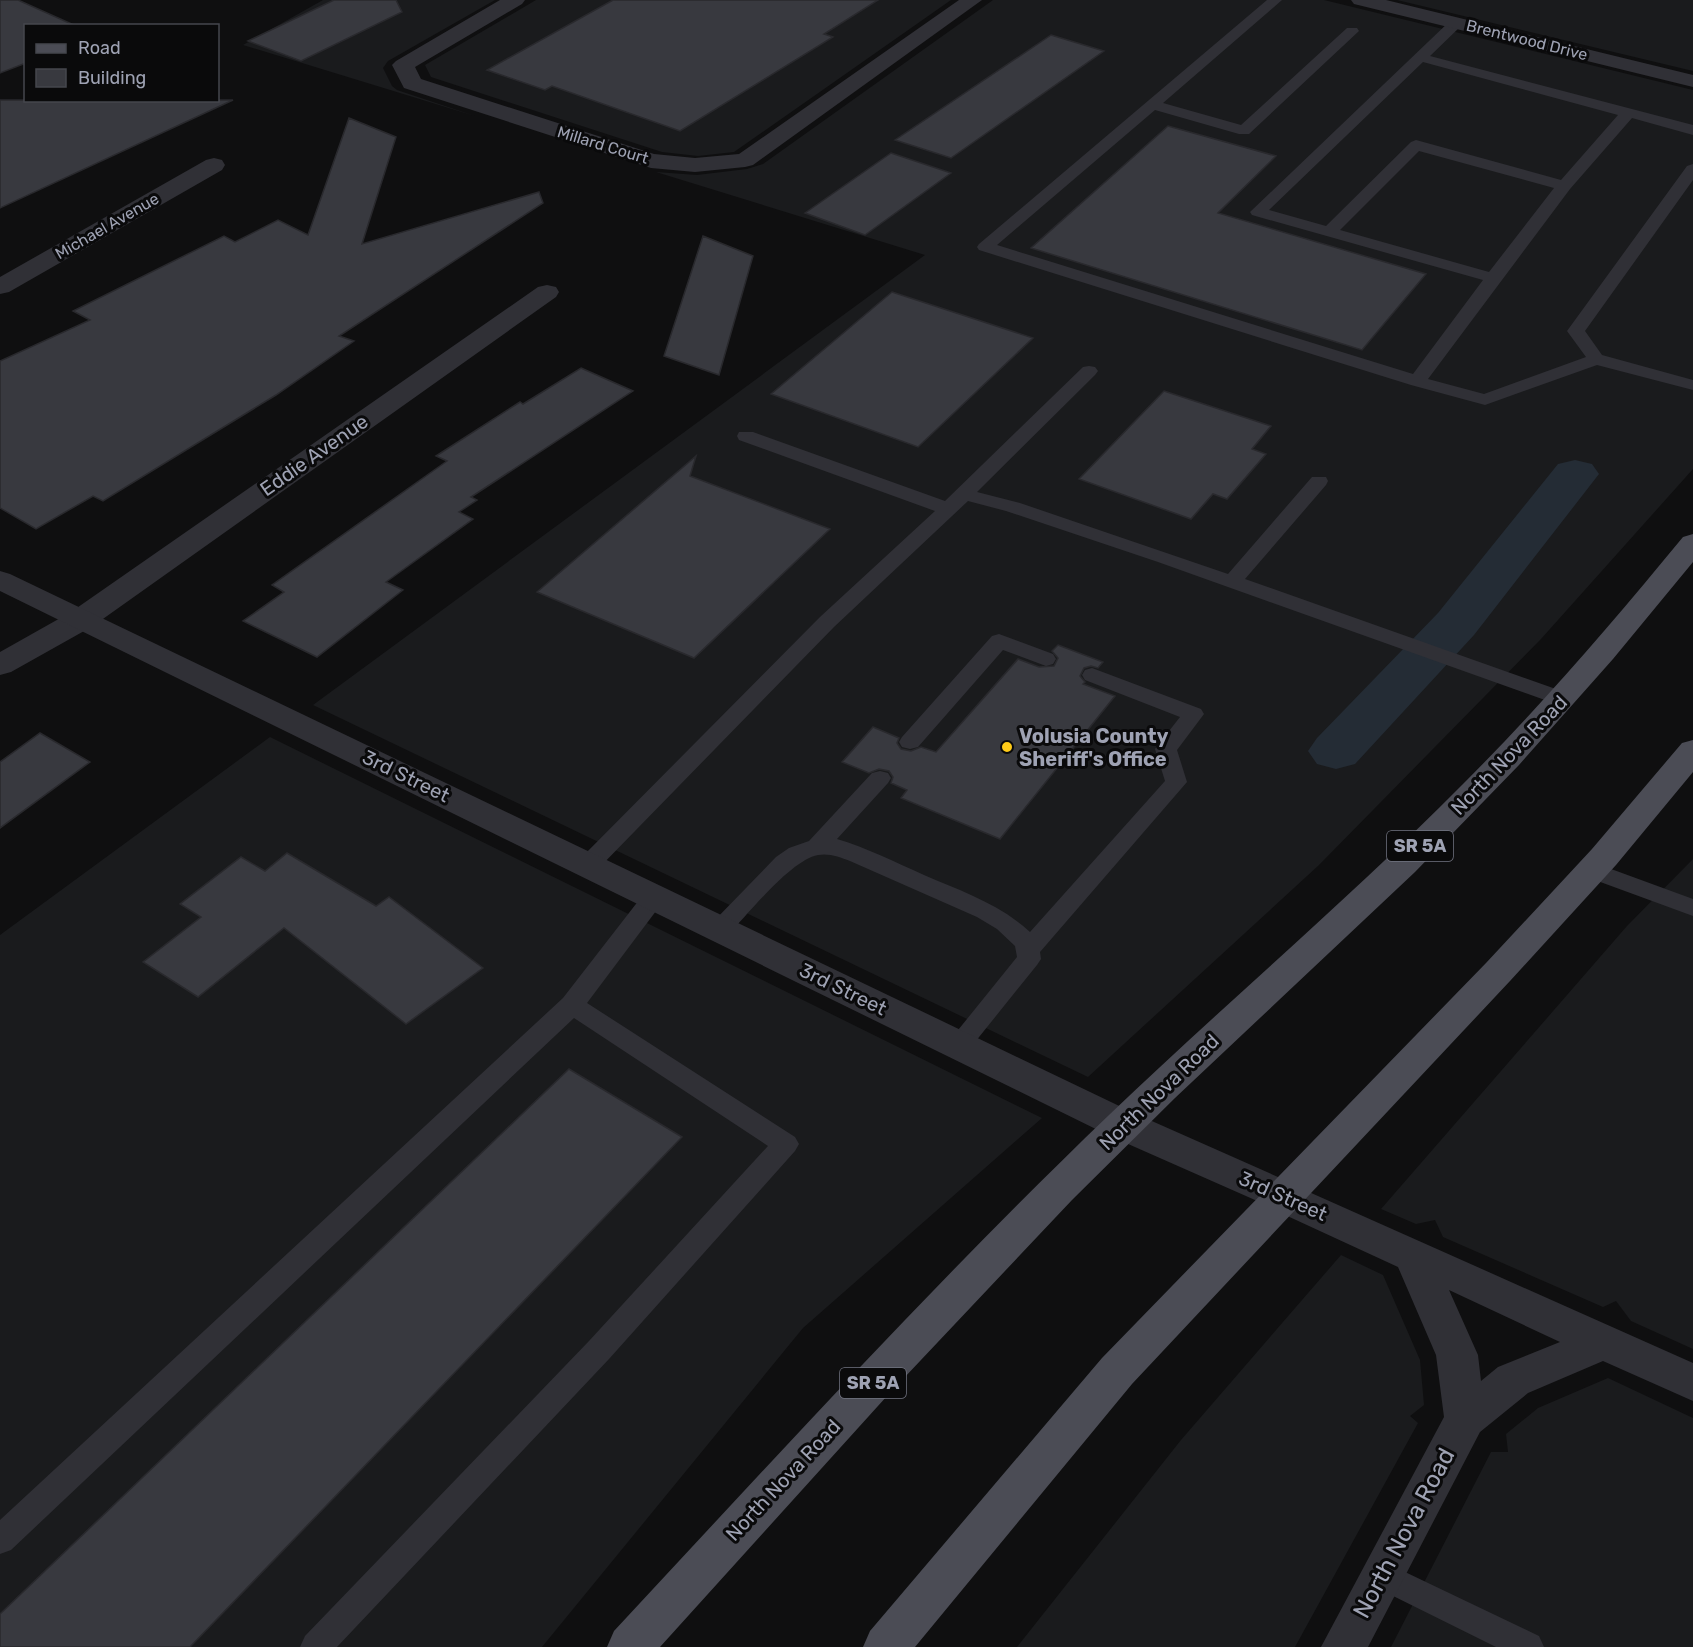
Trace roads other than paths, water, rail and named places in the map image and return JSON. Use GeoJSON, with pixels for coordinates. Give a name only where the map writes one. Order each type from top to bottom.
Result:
{"type":"FeatureCollection","features":[{"type":"Feature","properties":{"kind":"main road","name":"North Nova Road"},"geometry":{"type":"LineString","coordinates":[[630,1647],[955,1296],[1123,1125],[1442,825],[1550,694],[1626,628],[1693,543]]}},
{"type":"Feature","properties":{"kind":"main road"},"geometry":{"type":"LineString","coordinates":[[886,1647],[1117,1371],[1498,972],[1592,870],[1693,751]]}},
{"type":"Feature","properties":{"kind":"street","name":"Millard Court"},"geometry":{"type":"LineString","coordinates":[[515,0],[403,65],[412,83],[651,161],[695,165],[745,160],[972,0]]}},
{"type":"Feature","properties":{"kind":"street","name":"Brentwood Drive"},"geometry":{"type":"LineString","coordinates":[[1361,0],[1693,81]]}},
{"type":"Feature","properties":{"kind":"street","name":"Michael Avenue"},"geometry":{"type":"LineString","coordinates":[[0,287],[214,165]]}},
{"type":"Feature","properties":{"kind":"street","name":"Eddie Avenue"},"geometry":{"type":"LineString","coordinates":[[0,665],[82,619],[547,292]]}},
{"type":"Feature","properties":{"kind":"street","name":"3rd Street"},"geometry":{"type":"LineString","coordinates":[[0,580],[1123,1125],[1693,1383]]}},
{"type":"Feature","properties":{"kind":"street"},"geometry":{"type":"LineString","coordinates":[[1413,1255],[1457,1355],[1465,1419]]}},
{"type":"Feature","properties":{"kind":"street"},"geometry":{"type":"LineString","coordinates":[[1465,1419],[1513,1380],[1605,1342]]}},
{"type":"Feature","properties":{"kind":"street","name":"North Nova Road"},"geometry":{"type":"LineString","coordinates":[[1344,1647],[1465,1419]]}},
{"type":"Feature","properties":{"kind":"lane"},"geometry":{"type":"LineString","coordinates":[[1275,0],[985,247],[1485,400],[1596,358],[1693,385]]}},
{"type":"Feature","properties":{"kind":"lane"},"geometry":{"type":"LineString","coordinates":[[1456,23],[1258,212],[1493,278]]}},
{"type":"Feature","properties":{"kind":"lane"},"geometry":{"type":"LineString","coordinates":[[1152,105],[1244,131],[1352,31]]}},
{"type":"Feature","properties":{"kind":"lane"},"geometry":{"type":"LineString","coordinates":[[1419,57],[1693,130]]}},
{"type":"Feature","properties":{"kind":"lane"},"geometry":{"type":"LineString","coordinates":[[1417,381],[1564,186],[1628,112]]}},
{"type":"Feature","properties":{"kind":"lane"},"geometry":{"type":"LineString","coordinates":[[1330,231],[1416,145],[1564,186]]}},
{"type":"Feature","properties":{"kind":"lane"},"geometry":{"type":"LineString","coordinates":[[1596,358],[1576,331],[1693,169]]}},
{"type":"Feature","properties":{"kind":"lane"},"geometry":{"type":"LineString","coordinates":[[588,865],[827,622],[964,494],[1089,371]]}},
{"type":"Feature","properties":{"kind":"lane"},"geometry":{"type":"LineString","coordinates":[[746,436],[948,509]]}},
{"type":"Feature","properties":{"kind":"lane"},"geometry":{"type":"LineString","coordinates":[[1232,582],[1319,481]]}},
{"type":"Feature","properties":{"kind":"lane"},"geometry":{"type":"LineString","coordinates":[[964,494],[1013,507],[1550,694]]}},
{"type":"Feature","properties":{"kind":"lane"},"geometry":{"type":"LineString","coordinates":[[910,742],[999,641],[1046,659]]}},
{"type":"Feature","properties":{"kind":"lane"},"geometry":{"type":"LineString","coordinates":[[1027,951],[1176,782],[1166,749],[1192,714],[1092,675]]}},
{"type":"Feature","properties":{"kind":"lane"},"geometry":{"type":"LineString","coordinates":[[817,847],[880,778]]}},
{"type":"Feature","properties":{"kind":"lane"},"geometry":{"type":"LineString","coordinates":[[720,929],[784,863],[797,854],[817,847],[836,847],[858,855],[986,911],[1005,923],[1026,943],[1029,959],[957,1045]]}},
{"type":"Feature","properties":{"kind":"lane"},"geometry":{"type":"LineString","coordinates":[[1592,870],[1693,908]]}},
{"type":"Feature","properties":{"kind":"lane"},"geometry":{"type":"LineString","coordinates":[[0,1540],[572,1005],[654,897]]}},
{"type":"Feature","properties":{"kind":"lane"},"geometry":{"type":"LineString","coordinates":[[316,1647],[599,1350],[786,1144],[572,1005]]}},
{"type":"Feature","properties":{"kind":"lane"},"geometry":{"type":"LineString","coordinates":[[1382,1575],[1528,1647]]}},
{"type":"Feature","properties":{"kind":"waterway"},"geometry":{"type":"LineString","coordinates":[[1336,751],[1456,624],[1575,474]]}},
{"type":"Feature","properties":{"kind":"place","name":"Volusia County Sheriff's Office"},"geometry":{"type":"Point","coordinates":[1007,747]}}]}
